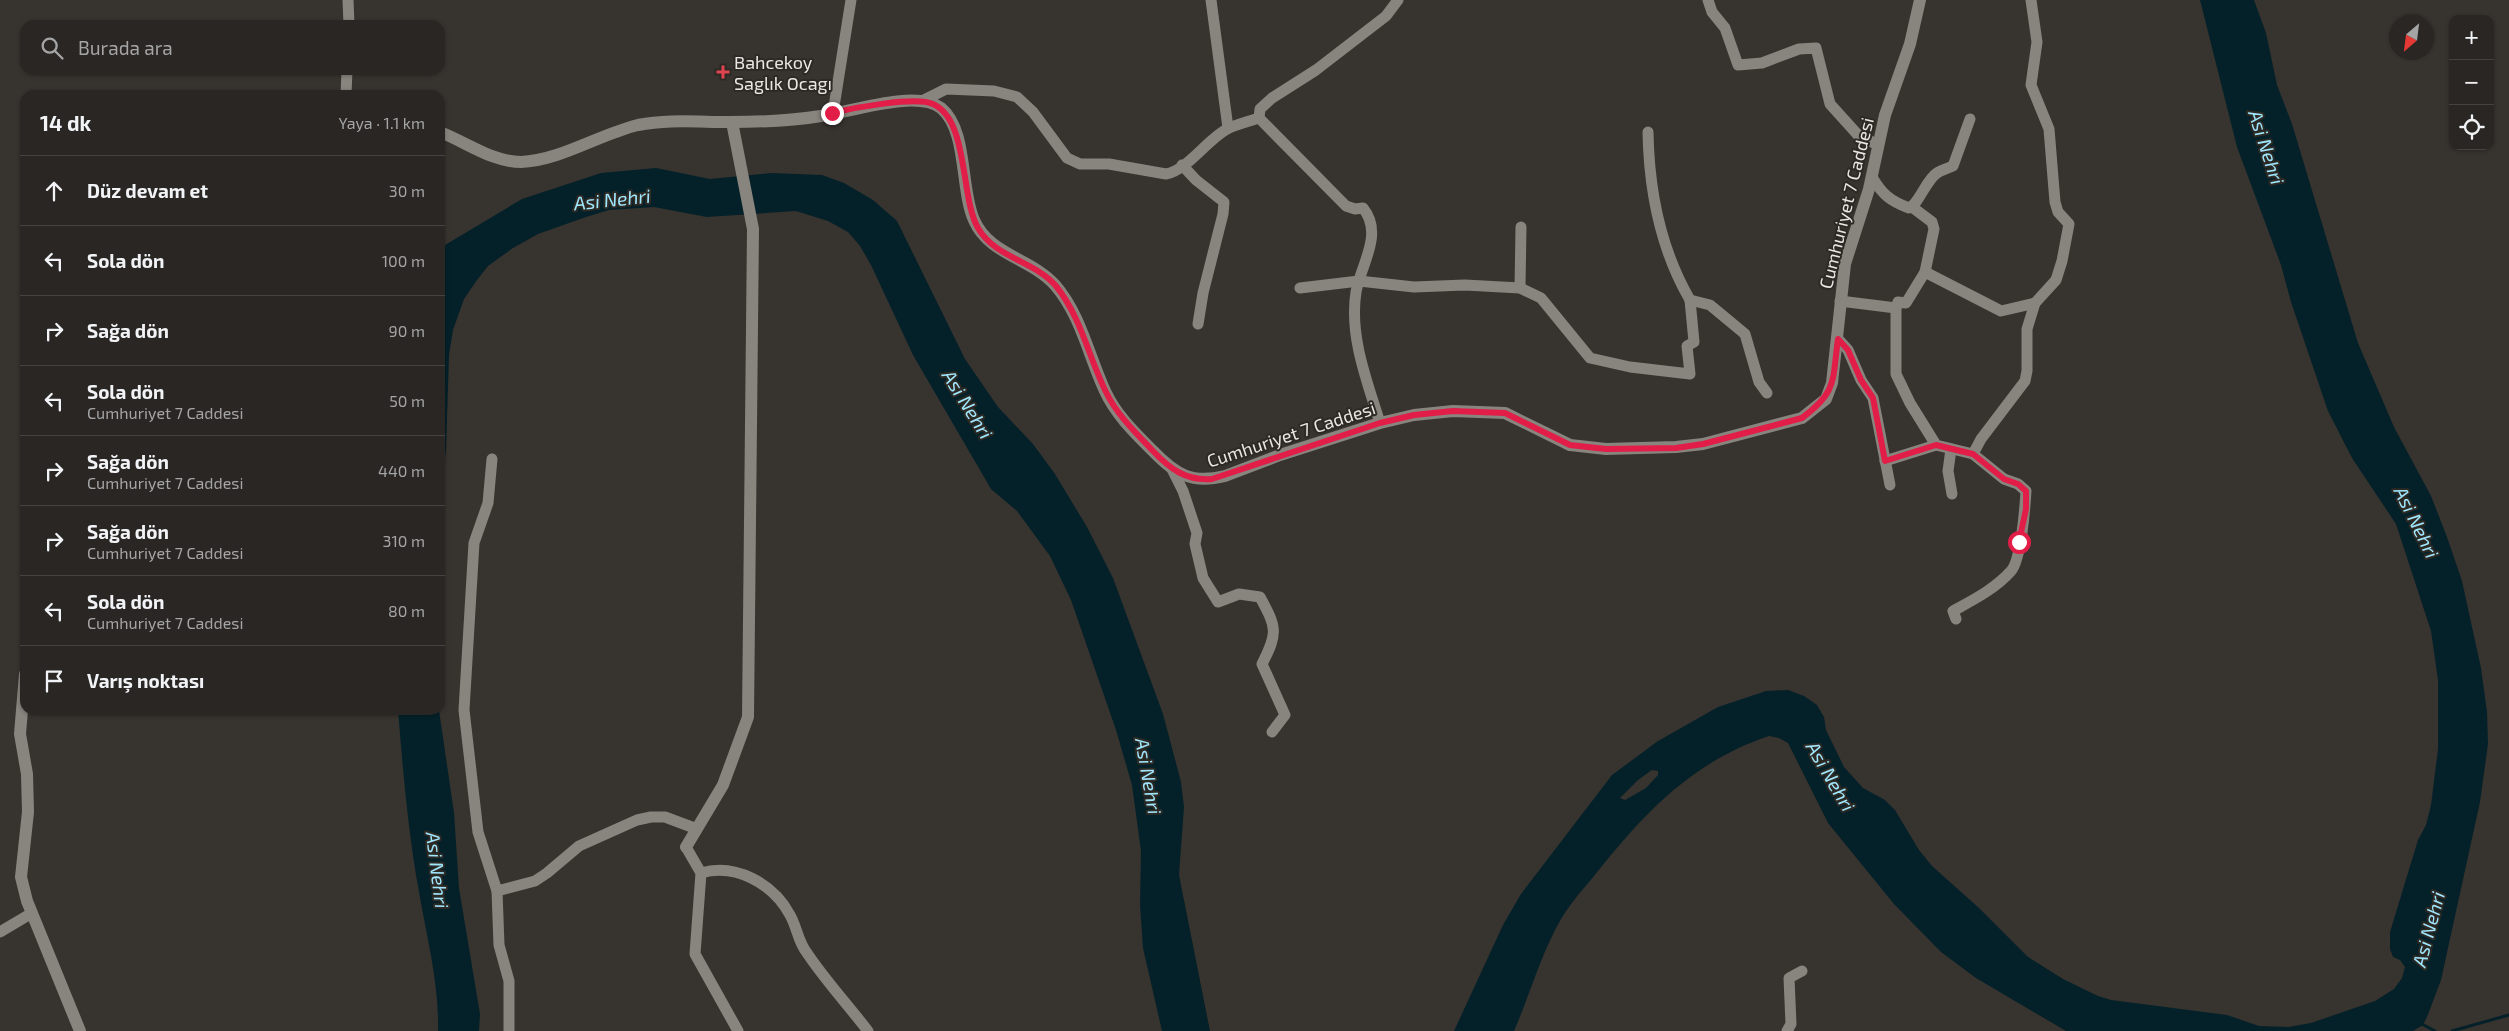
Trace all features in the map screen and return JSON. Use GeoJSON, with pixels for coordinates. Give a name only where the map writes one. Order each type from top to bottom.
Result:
{"type":"FeatureCollection","features":[{"type":"Feature","properties":{"kind":"main road","name":"Cumhuriyet 7 Caddesi"},"geometry":{"type":"LineString","coordinates":[[922,101],[942,110],[954,129],[969,205],[979,230],[995,246],[1032,266],[1056,286],[1075,319],[1113,405],[1134,432],[1172,468],[1193,479],[1212,479],[1380,423],[1434,413],[1486,411],[1505,413],[1559,441],[1587,448],[1668,448],[1703,444],[1802,418],[1816,408],[1829,393],[1838,339],[1840,301],[1846,264],[1872,177],[1890,97],[1910,44],[1920,0]]}},
{"type":"Feature","properties":{"kind":"main road"},"geometry":{"type":"LineString","coordinates":[[445,134],[490,155],[520,162],[555,155],[617,131],[656,122],[767,121],[922,101]]}},
{"type":"Feature","properties":{"kind":"main road"},"geometry":{"type":"LineString","coordinates":[[686,847],[724,785],[748,717],[753,229],[732,122]]}},
{"type":"Feature","properties":{"kind":"main road"},"geometry":{"type":"LineString","coordinates":[[22,715],[20,734],[27,774],[28,812],[21,877],[32,913],[80,1031]]}},
{"type":"Feature","properties":{"kind":"street"},"geometry":{"type":"LineString","coordinates":[[348,0],[349,20]]}},
{"type":"Feature","properties":{"kind":"street"},"geometry":{"type":"LineString","coordinates":[[832,113],[851,0]]}},
{"type":"Feature","properties":{"kind":"street"},"geometry":{"type":"LineString","coordinates":[[1210,0],[1228,128]]}},
{"type":"Feature","properties":{"kind":"street"},"geometry":{"type":"LineString","coordinates":[[1259,118],[1260,109],[1272,98],[1316,70],[1386,16],[1393,4],[1398,0]]}},
{"type":"Feature","properties":{"kind":"street"},"geometry":{"type":"LineString","coordinates":[[1708,0],[1712,12],[1725,28],[1738,65],[1762,63],[1799,49],[1816,48],[1830,104],[1858,134],[1878,145]]}},
{"type":"Feature","properties":{"kind":"street"},"geometry":{"type":"LineString","coordinates":[[1973,454],[1980,439],[2025,381],[2027,371],[2026,329],[2035,303],[2056,280],[2062,261],[2069,224],[2058,212],[2055,202],[2049,129],[2031,85],[2037,42],[2031,0]]}},
{"type":"Feature","properties":{"kind":"street"},"geometry":{"type":"LineString","coordinates":[[346,90],[347,75]]}},
{"type":"Feature","properties":{"kind":"street"},"geometry":{"type":"LineString","coordinates":[[922,101],[946,89],[994,91],[1017,98],[1033,112],[1067,158],[1080,164],[1109,164],[1166,174],[1175,173],[1182,165],[1228,128],[1259,118]]}},
{"type":"Feature","properties":{"kind":"street"},"geometry":{"type":"LineString","coordinates":[[1259,118],[1346,206],[1355,209],[1363,208],[1368,214],[1371,225],[1371,244],[1356,293],[1358,345],[1380,423]]}},
{"type":"Feature","properties":{"kind":"street"},"geometry":{"type":"LineString","coordinates":[[1912,207],[1919,194],[1936,173],[1953,166],[1970,119]]}},
{"type":"Feature","properties":{"kind":"street"},"geometry":{"type":"LineString","coordinates":[[1300,288],[1359,281],[1414,288],[1465,285],[1520,288],[1541,298],[1590,358],[1630,367],[1690,374],[1687,346],[1694,342],[1690,300],[1672,268],[1665,245],[1651,176],[1648,132]]}},
{"type":"Feature","properties":{"kind":"street"},"geometry":{"type":"LineString","coordinates":[[1182,165],[1196,180],[1224,202],[1223,214],[1203,293],[1198,324]]}},
{"type":"Feature","properties":{"kind":"street"},"geometry":{"type":"LineString","coordinates":[[1872,177],[1889,200],[1908,208],[1912,207],[1932,222],[1934,230],[1925,272],[1906,303],[1898,302],[1896,308],[1896,374],[1910,403],[1936,445]]}},
{"type":"Feature","properties":{"kind":"street"},"geometry":{"type":"LineString","coordinates":[[1520,288],[1521,227]]}},
{"type":"Feature","properties":{"kind":"street"},"geometry":{"type":"LineString","coordinates":[[1925,272],[2001,311],[2035,303]]}},
{"type":"Feature","properties":{"kind":"street"},"geometry":{"type":"LineString","coordinates":[[1690,300],[1710,305],[1745,334],[1759,382],[1767,393]]}},
{"type":"Feature","properties":{"kind":"street"},"geometry":{"type":"LineString","coordinates":[[1840,301],[1896,308]]}},
{"type":"Feature","properties":{"kind":"street"},"geometry":{"type":"LineString","coordinates":[[1838,339],[1848,350],[1861,380],[1873,398],[1890,485]]}},
{"type":"Feature","properties":{"kind":"street"},"geometry":{"type":"LineString","coordinates":[[1885,461],[1936,445],[1973,454],[2004,479],[2018,484],[2026,491],[2026,509],[2012,570],[1983,594],[1953,611],[1956,619]]}},
{"type":"Feature","properties":{"kind":"street"},"geometry":{"type":"LineString","coordinates":[[1951,449],[1948,471],[1952,494]]}},
{"type":"Feature","properties":{"kind":"street"},"geometry":{"type":"LineString","coordinates":[[492,459],[488,503],[474,543],[464,710],[478,832],[497,891],[499,945],[510,991],[509,1031]]}},
{"type":"Feature","properties":{"kind":"street"},"geometry":{"type":"LineString","coordinates":[[1172,468],[1183,491],[1197,534],[1196,544],[1203,578],[1218,602],[1239,594],[1260,598],[1274,622],[1273,642],[1262,664],[1285,715],[1272,732]]}},
{"type":"Feature","properties":{"kind":"street"},"geometry":{"type":"LineString","coordinates":[[497,891],[535,881],[548,873],[579,846],[637,820],[665,817],[697,829]]}},
{"type":"Feature","properties":{"kind":"street"},"geometry":{"type":"LineString","coordinates":[[686,847],[700,873],[695,954],[738,1031]]}},
{"type":"Feature","properties":{"kind":"street"},"geometry":{"type":"LineString","coordinates":[[700,873],[715,869],[729,870],[745,875],[776,895],[791,916],[805,951],[868,1031]]}},
{"type":"Feature","properties":{"kind":"street"},"geometry":{"type":"LineString","coordinates":[[0,932],[32,913]]}},
{"type":"Feature","properties":{"kind":"street"},"geometry":{"type":"LineString","coordinates":[[1787,1031],[1790,1024],[1789,978],[1802,971]]}},
{"type":"Feature","properties":{"kind":"water","name":"Asi Nehri"},"geometry":{"type":"Polygon","coordinates":[[[2200,0],[2254,0],[2266,33],[2277,85],[2292,124],[2358,343],[2394,427],[2431,496],[2447,537],[2462,581],[2481,668],[2487,712],[2488,744],[2480,802],[2441,980],[2423,1025],[2413,1031],[2066,1031],[1976,978],[1941,952],[1894,904],[1828,823],[1788,743],[1779,738],[1769,736],[1717,759],[1673,790],[1634,828],[1574,900],[1561,919],[1542,960],[1514,1031],[1454,1031],[1503,925],[1521,894],[1612,775],[1658,741],[1718,707],[1766,691],[1788,690],[1804,696],[1817,705],[1824,717],[1826,730],[1844,767],[1863,788],[1885,800],[1895,810],[1919,850],[1932,866],[1979,908],[2028,957],[2063,979],[2098,996],[2111,1000],[2227,1015],[2259,1026],[2288,1027],[2311,1023],[2375,1001],[2394,989],[2402,978],[2405,967],[2400,960],[2393,957],[2390,949],[2390,932],[2418,840],[2426,825],[2431,805],[2438,749],[2438,680],[2431,631],[2396,524],[2352,458],[2328,411],[2291,302],[2281,265],[2237,147],[2200,0]],[[1652,770],[1638,780],[1620,798],[1625,800],[1646,788],[1658,775],[1658,771],[1652,770]]]}},
{"type":"Feature","properties":{"kind":"water","name":"Asi Nehri"},"geometry":{"type":"Polygon","coordinates":[[[656,168],[710,179],[771,173],[822,175],[844,183],[873,200],[897,221],[965,359],[998,407],[1033,444],[1055,474],[1087,527],[1113,578],[1163,714],[1181,782],[1184,807],[1179,875],[1210,1031],[1162,1031],[1143,948],[1140,905],[1141,851],[1132,785],[1116,730],[1071,600],[1050,556],[1017,511],[991,489],[913,355],[871,265],[860,246],[848,232],[828,221],[796,211],[707,217],[654,207],[609,210],[538,234],[513,248],[488,266],[477,280],[464,299],[453,330],[449,355],[445,458],[445,245],[522,199],[601,173],[656,168]]]}},
{"type":"Feature","properties":{"kind":"water","name":"Asi Nehri"},"geometry":{"type":"Polygon","coordinates":[[[398,715],[440,715],[454,813],[459,888],[480,1014],[479,1031],[438,1031],[435,978],[415,869],[398,715]]]}},
{"type":"Feature","properties":{"kind":"waterway"},"geometry":{"type":"LineString","coordinates":[[2452,1031],[2509,1015]]}},
{"type":"Feature","properties":{"kind":"waterway"},"geometry":{"type":"LineString","coordinates":[[2420,1023],[2435,1031]]}},
{"type":"Feature","properties":{"kind":"place","name":"Bahcekoy Saglık Ocagı"},"geometry":{"type":"Point","coordinates":[723,72]}},
{"type":"Feature","properties":{"kind":"route"},"geometry":{"type":"LineString","coordinates":[[832,113],[913,101],[933,104],[942,110],[954,129],[969,205],[979,230],[995,246],[1032,266],[1056,286],[1075,319],[1106,393],[1113,405],[1134,432],[1164,462],[1184,476],[1202,480],[1225,476],[1280,455],[1380,423],[1414,415],[1453,411],[1505,413],[1559,441],[1587,448],[1676,448],[1703,444],[1785,424],[1802,418],[1816,408],[1826,399],[1829,393],[1838,339],[1848,350],[1861,380],[1873,398],[1885,461],[1936,445],[1973,454],[2004,479],[2018,484],[2026,491],[2026,509],[2019,542]]}}]}
